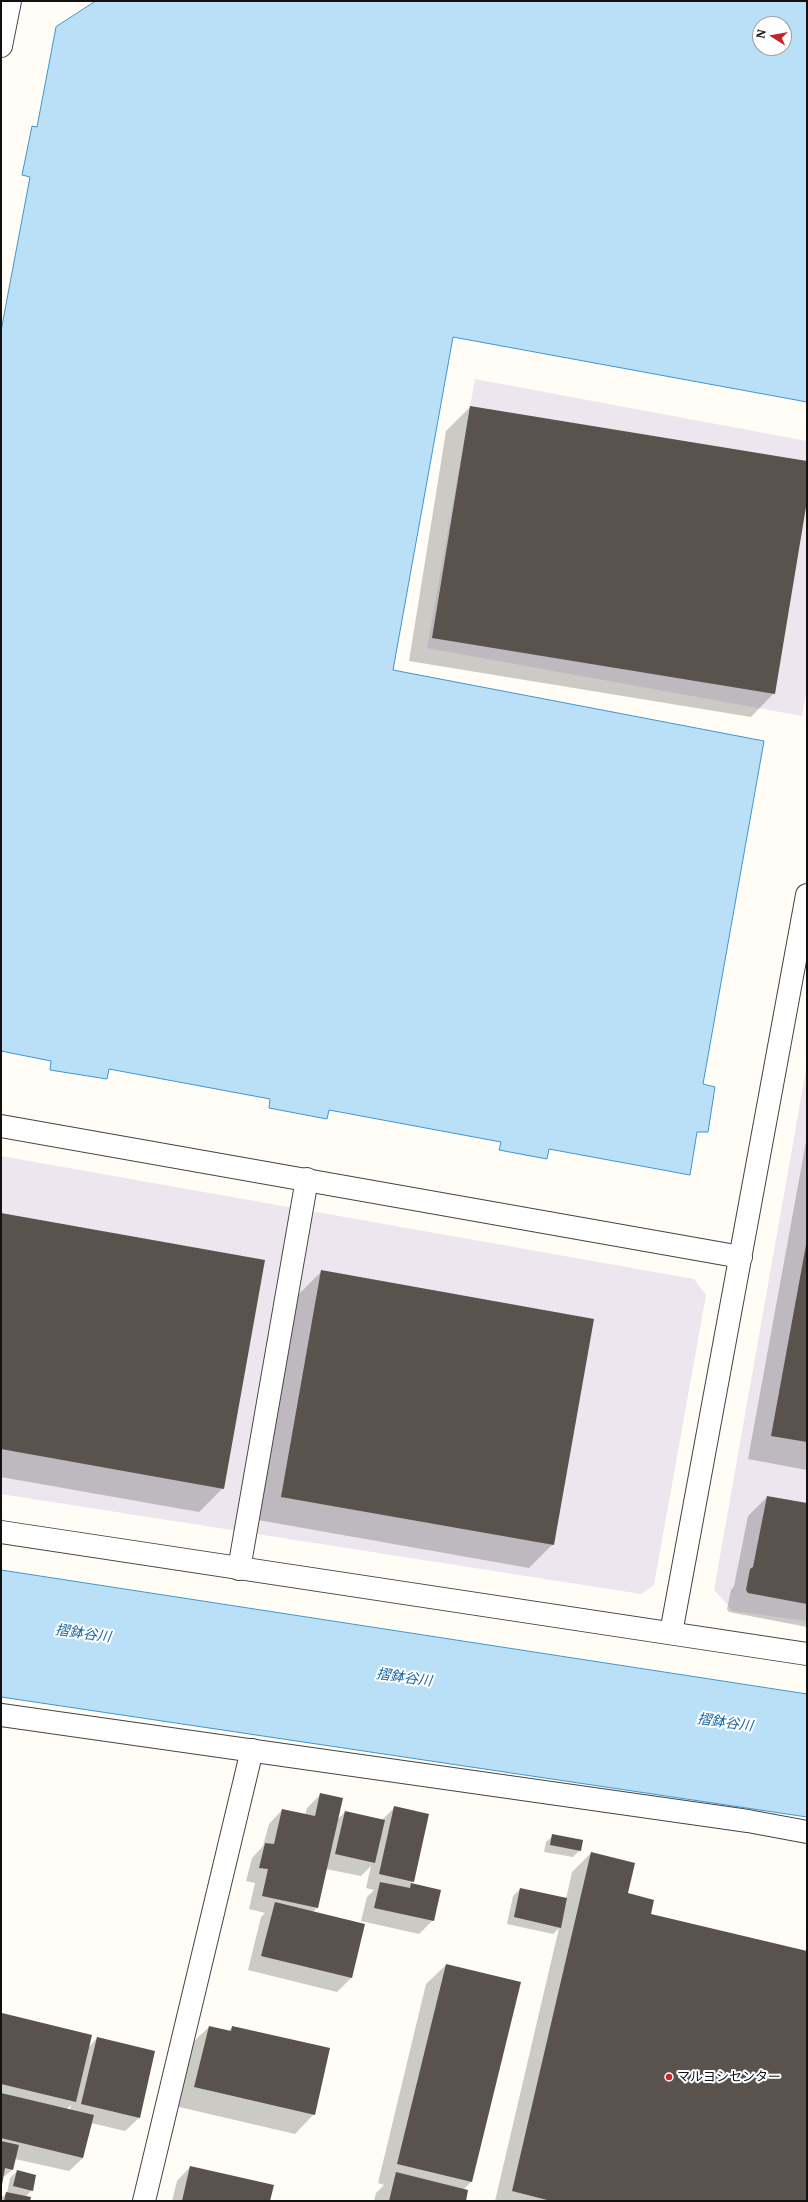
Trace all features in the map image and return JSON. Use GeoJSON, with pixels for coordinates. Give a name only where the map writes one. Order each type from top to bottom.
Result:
{"type":"FeatureCollection","features":[{"type":"Feature","properties":{"kind":"street"},"geometry":{"type":"LineString","coordinates":[[1,46],[10,1]]}},
{"type":"Feature","properties":{"kind":"street"},"geometry":{"type":"LineString","coordinates":[[671,1633],[807,895]]}},
{"type":"Feature","properties":{"kind":"street"},"geometry":{"type":"LineString","coordinates":[[1,1126],[741,1257]]}},
{"type":"Feature","properties":{"kind":"street"},"geometry":{"type":"LineString","coordinates":[[239,1569],[307,1179]]}},
{"type":"Feature","properties":{"kind":"street"},"geometry":{"type":"LineString","coordinates":[[1,1532],[807,1654]]}},
{"type":"Feature","properties":{"kind":"street"},"geometry":{"type":"LineString","coordinates":[[1,1715],[748,1821],[807,1832]]}},
{"type":"Feature","properties":{"kind":"street"},"geometry":{"type":"LineString","coordinates":[[144,2201],[252,1750]]}},
{"type":"Feature","properties":{"kind":"shaded area"},"geometry":{"type":"Polygon","coordinates":[[[475,379],[807,441],[807,689],[802,716],[427,648],[475,379]]]}},
{"type":"Feature","properties":{"kind":"shaded area"},"geometry":{"type":"Polygon","coordinates":[[[807,1064],[807,1621],[733,1611],[714,1590],[807,1064]]]}},
{"type":"Feature","properties":{"kind":"shaded area"},"geometry":{"type":"Polygon","coordinates":[[[1,1156],[694,1279],[706,1295],[654,1585],[641,1594],[1,1494],[1,1156]]]}},
{"type":"Feature","properties":{"kind":"water"},"geometry":{"type":"Polygon","coordinates":[[[96,1],[807,1],[807,402],[453,337],[393,670],[764,741],[703,1084],[715,1087],[708,1132],[697,1132],[690,1175],[549,1149],[547,1159],[499,1150],[501,1142],[329,1110],[327,1119],[269,1108],[270,1099],[109,1069],[107,1079],[50,1070],[51,1061],[1,1051],[1,331],[30,177],[22,175],[32,126],[37,127],[56,27],[96,1]]]}},
{"type":"Feature","properties":{"kind":"water","name":"摺鉢谷川"},"geometry":{"type":"Polygon","coordinates":[[[1,1570],[807,1694],[807,1817],[1,1697],[1,1570]]]}},
{"type":"Feature","properties":{"kind":"building"},"geometry":{"type":"Polygon","coordinates":[[[470,406],[807,461],[807,501],[775,694],[432,638],[470,406]]]}},
{"type":"Feature","properties":{"kind":"building"},"geometry":{"type":"Polygon","coordinates":[[[1,1213],[265,1260],[224,1489],[1,1449],[1,1213]]]}},
{"type":"Feature","properties":{"kind":"building"},"geometry":{"type":"Polygon","coordinates":[[[807,1245],[807,1442],[771,1436],[807,1245]]]}},
{"type":"Feature","properties":{"kind":"building"},"geometry":{"type":"Polygon","coordinates":[[[321,1270],[594,1319],[554,1545],[281,1497],[321,1270]]]}},
{"type":"Feature","properties":{"kind":"building"},"geometry":{"type":"Polygon","coordinates":[[[767,1496],[807,1503],[807,1604],[748,1593],[746,1590],[750,1569],[753,1567],[767,1496]]]}},
{"type":"Feature","properties":{"kind":"building"},"geometry":{"type":"Polygon","coordinates":[[[320,1793],[343,1798],[318,1908],[262,1896],[268,1869],[259,1868],[265,1843],[274,1844],[282,1809],[315,1816],[320,1793]]]}},
{"type":"Feature","properties":{"kind":"building"},"geometry":{"type":"Polygon","coordinates":[[[394,1806],[429,1814],[414,1882],[379,1874],[394,1806]]]}},
{"type":"Feature","properties":{"kind":"building"},"geometry":{"type":"Polygon","coordinates":[[[345,1811],[385,1820],[375,1863],[335,1854],[345,1811]]]}},
{"type":"Feature","properties":{"kind":"building"},"geometry":{"type":"Polygon","coordinates":[[[552,1834],[583,1840],[581,1851],[550,1845],[552,1834]]]}},
{"type":"Feature","properties":{"kind":"building"},"geometry":{"type":"Polygon","coordinates":[[[591,1852],[635,1863],[628,1893],[654,1900],[651,1914],[807,1951],[807,2201],[551,2201],[512,2191],[591,1852]]]}},
{"type":"Feature","properties":{"kind":"building"},"geometry":{"type":"Polygon","coordinates":[[[380,1882],[410,1888],[411,1883],[441,1890],[434,1921],[374,1908],[380,1882]]]}},
{"type":"Feature","properties":{"kind":"building"},"geometry":{"type":"Polygon","coordinates":[[[520,1888],[567,1898],[561,1928],[514,1917],[520,1888]]]}},
{"type":"Feature","properties":{"kind":"building"},"geometry":{"type":"Polygon","coordinates":[[[275,1902],[365,1924],[352,1978],[261,1956],[275,1902]]]}},
{"type":"Feature","properties":{"kind":"building"},"geometry":{"type":"Polygon","coordinates":[[[446,1964],[521,1982],[472,2182],[397,2164],[446,1964]]]}},
{"type":"Feature","properties":{"kind":"building"},"geometry":{"type":"Polygon","coordinates":[[[2,2013],[92,2035],[76,2102],[1,2084],[2,2013]]]}},
{"type":"Feature","properties":{"kind":"building"},"geometry":{"type":"Polygon","coordinates":[[[209,2026],[231,2031],[232,2026],[330,2048],[315,2115],[194,2087],[209,2026]]]}},
{"type":"Feature","properties":{"kind":"building"},"geometry":{"type":"Polygon","coordinates":[[[97,2037],[155,2051],[140,2118],[81,2104],[97,2037]]]}},
{"type":"Feature","properties":{"kind":"building"},"geometry":{"type":"Polygon","coordinates":[[[1,2093],[94,2115],[83,2158],[1,2138],[1,2093]]]}},
{"type":"Feature","properties":{"kind":"building"},"geometry":{"type":"Polygon","coordinates":[[[1,2141],[19,2145],[13,2170],[5,2168],[2,2185],[1,2141]]]}},
{"type":"Feature","properties":{"kind":"building"},"geometry":{"type":"Polygon","coordinates":[[[190,2166],[274,2185],[270,2201],[182,2201],[190,2166]]]}},
{"type":"Feature","properties":{"kind":"building"},"geometry":{"type":"Polygon","coordinates":[[[17,2170],[36,2175],[33,2191],[13,2186],[17,2170]]]}},
{"type":"Feature","properties":{"kind":"building"},"geometry":{"type":"Polygon","coordinates":[[[396,2172],[468,2190],[466,2201],[389,2201],[396,2172]]]}},
{"type":"Feature","properties":{"kind":"building"},"geometry":{"type":"Polygon","coordinates":[[[6,2192],[31,2197],[30,2201],[4,2201],[6,2192]]]}},
{"type":"Feature","properties":{"kind":"place","name":"マルヨシセンター"},"geometry":{"type":"Point","coordinates":[669,2077]}}]}
